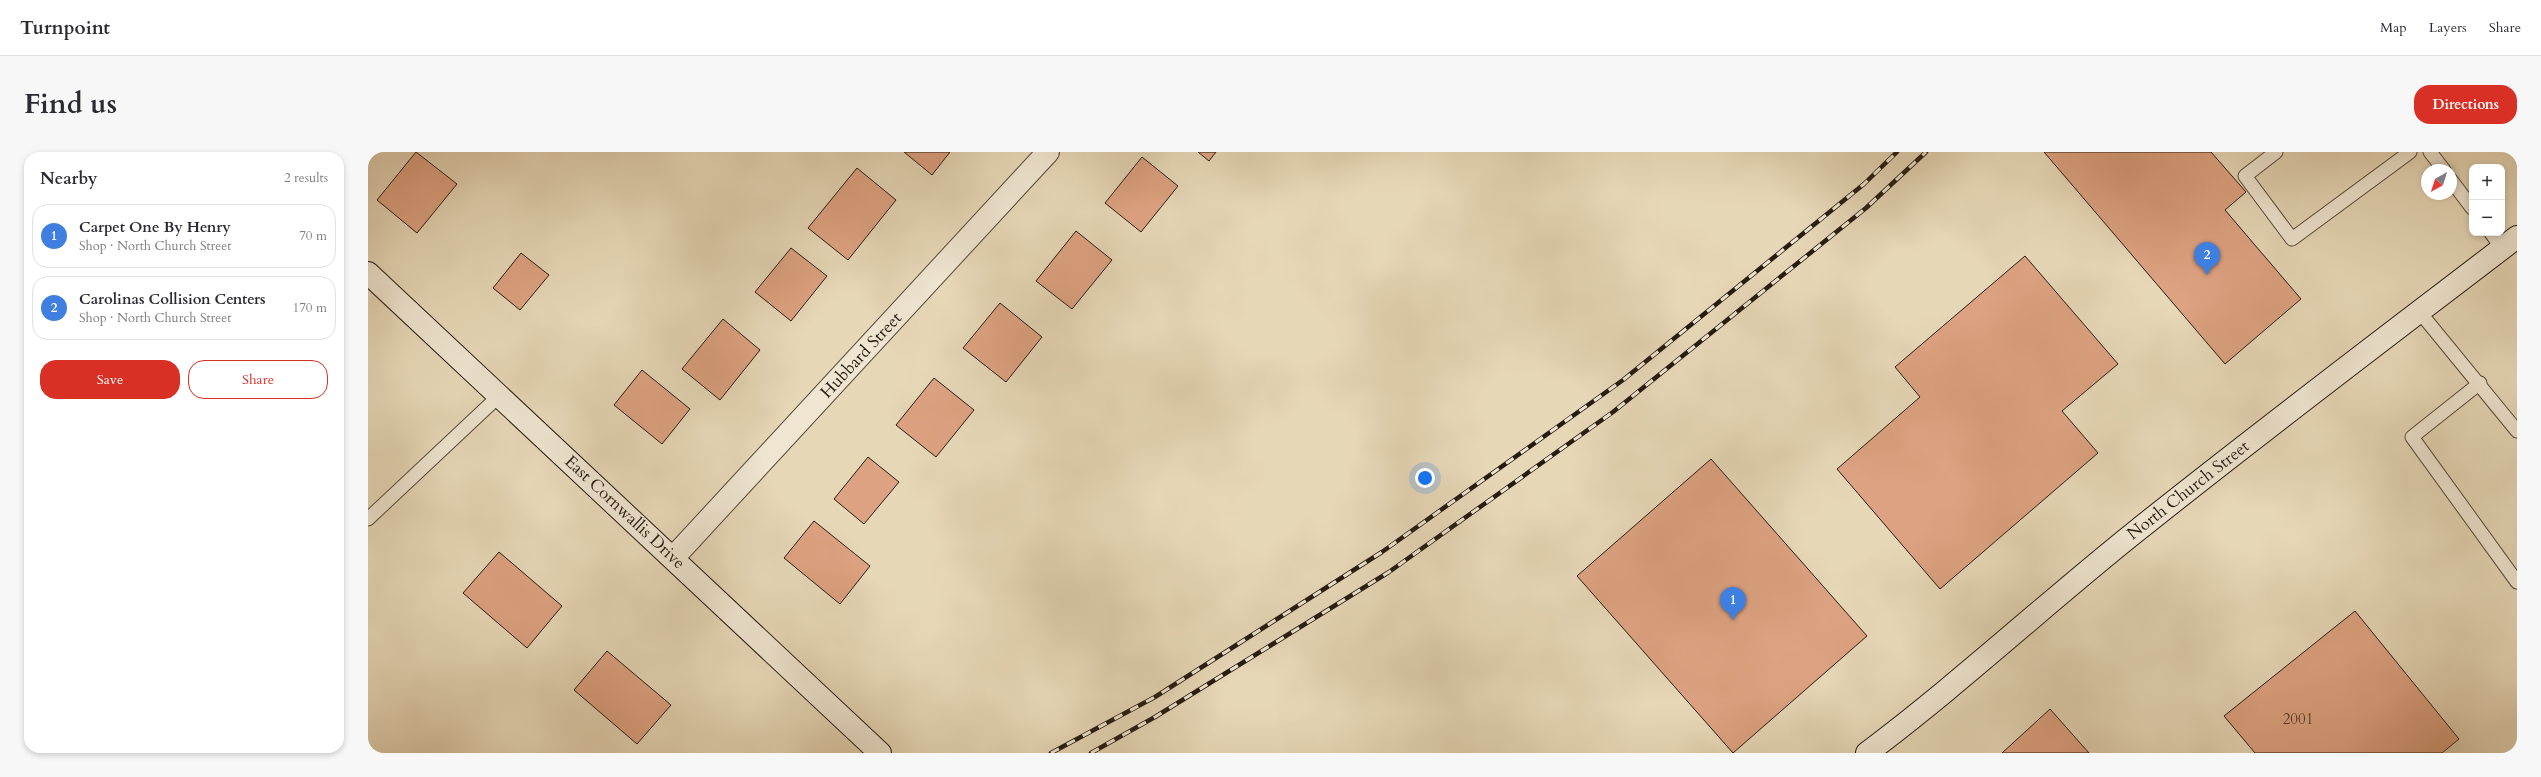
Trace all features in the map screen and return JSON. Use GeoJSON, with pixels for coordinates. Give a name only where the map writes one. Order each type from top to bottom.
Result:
{"type":"FeatureCollection","features":[{"type":"Feature","properties":{"kind":"main road","name":"Hubbard Street"},"geometry":{"type":"LineString","coordinates":[[673,558],[1048,152]]}},
{"type":"Feature","properties":{"kind":"main road","name":"North Church Street"},"geometry":{"type":"LineString","coordinates":[[1866,753],[1909,722],[2132,534],[2418,310],[2503,239]]}},
{"type":"Feature","properties":{"kind":"main road","name":"East Cornwallis Drive"},"geometry":{"type":"LineString","coordinates":[[368,273],[500,395],[880,753]]}},
{"type":"Feature","properties":{"kind":"lane"},"geometry":{"type":"LineString","coordinates":[[2276,152],[2245,176],[2292,239],[2410,152]]}},
{"type":"Feature","properties":{"kind":"lane"},"geometry":{"type":"LineString","coordinates":[[2430,152],[2439,164]]}},
{"type":"Feature","properties":{"kind":"lane"},"geometry":{"type":"LineString","coordinates":[[2457,188],[2469,204]]}},
{"type":"Feature","properties":{"kind":"lane"},"geometry":{"type":"LineString","coordinates":[[2418,310],[2480,383],[2517,431]]}},
{"type":"Feature","properties":{"kind":"lane"},"geometry":{"type":"LineString","coordinates":[[2480,383],[2412,437],[2517,582]]}},
{"type":"Feature","properties":{"kind":"lane"},"geometry":{"type":"LineString","coordinates":[[368,519],[500,395]]}},
{"type":"Feature","properties":{"kind":"building"},"geometry":{"type":"Polygon","coordinates":[[[416,152],[457,184],[417,233],[377,200],[416,152]]]}},
{"type":"Feature","properties":{"kind":"building"},"geometry":{"type":"Polygon","coordinates":[[[904,152],[950,152],[932,175],[904,152]]]}},
{"type":"Feature","properties":{"kind":"building"},"geometry":{"type":"Polygon","coordinates":[[[1198,152],[1216,152],[1209,161],[1198,152]]]}},
{"type":"Feature","properties":{"kind":"building"},"geometry":{"type":"Polygon","coordinates":[[[2044,152],[2211,152],[2246,192],[2225,210],[2301,299],[2225,364],[2044,152]]]}},
{"type":"Feature","properties":{"kind":"building"},"geometry":{"type":"Polygon","coordinates":[[[1142,157],[1178,186],[1141,232],[1105,203],[1142,157]]]}},
{"type":"Feature","properties":{"kind":"building"},"geometry":{"type":"Polygon","coordinates":[[[857,168],[896,200],[848,260],[808,228],[857,168]]]}},
{"type":"Feature","properties":{"kind":"building"},"geometry":{"type":"Polygon","coordinates":[[[1076,231],[1112,260],[1072,309],[1036,281],[1076,231]]]}},
{"type":"Feature","properties":{"kind":"building"},"geometry":{"type":"Polygon","coordinates":[[[791,248],[827,276],[791,321],[755,292],[791,248]]]}},
{"type":"Feature","properties":{"kind":"building"},"geometry":{"type":"Polygon","coordinates":[[[521,253],[549,275],[520,310],[493,288],[521,253]]]}},
{"type":"Feature","properties":{"kind":"building"},"geometry":{"type":"Polygon","coordinates":[[[2025,256],[2118,364],[2062,411],[2098,453],[1940,589],[1837,469],[1920,397],[1895,367],[2025,256]]]}},
{"type":"Feature","properties":{"kind":"building"},"geometry":{"type":"Polygon","coordinates":[[[1000,303],[1042,337],[1006,382],[963,348],[1000,303]]]}},
{"type":"Feature","properties":{"kind":"building"},"geometry":{"type":"Polygon","coordinates":[[[723,319],[760,350],[720,400],[682,369],[723,319]]]}},
{"type":"Feature","properties":{"kind":"building"},"geometry":{"type":"Polygon","coordinates":[[[642,370],[690,409],[662,444],[614,405],[642,370]]]}},
{"type":"Feature","properties":{"kind":"building"},"geometry":{"type":"Polygon","coordinates":[[[934,378],[974,410],[936,457],[896,425],[934,378]]]}},
{"type":"Feature","properties":{"kind":"building"},"geometry":{"type":"Polygon","coordinates":[[[868,457],[899,482],[864,524],[834,499],[868,457]]]}},
{"type":"Feature","properties":{"kind":"building"},"geometry":{"type":"Polygon","coordinates":[[[1711,459],[1867,636],[1733,753],[1577,576],[1711,459]]]}},
{"type":"Feature","properties":{"kind":"building"},"geometry":{"type":"Polygon","coordinates":[[[814,521],[870,566],[840,604],[784,558],[814,521]]]}},
{"type":"Feature","properties":{"kind":"building"},"geometry":{"type":"Polygon","coordinates":[[[499,552],[562,606],[527,648],[463,593],[499,552]]]}},
{"type":"Feature","properties":{"kind":"building"},"geometry":{"type":"Polygon","coordinates":[[[2355,611],[2459,739],[2442,753],[2255,753],[2224,716],[2355,611]]]}},
{"type":"Feature","properties":{"kind":"building"},"geometry":{"type":"Polygon","coordinates":[[[607,651],[671,705],[637,744],[574,690],[607,651]]]}},
{"type":"Feature","properties":{"kind":"building"},"geometry":{"type":"Polygon","coordinates":[[[2050,709],[2089,753],[2002,753],[2050,709]]]}},
{"type":"Feature","properties":{"kind":"railway"},"geometry":{"type":"LineString","coordinates":[[1051,753],[1155,697],[1382,552],[1623,380],[1864,184],[1897,152]]}},
{"type":"Feature","properties":{"kind":"railway"},"geometry":{"type":"LineString","coordinates":[[1091,753],[1155,717],[1389,572],[1613,412],[1866,208],[1926,152]]}},
{"type":"Feature","properties":{"kind":"place","name":"Carolinas Collision Centers"},"geometry":{"type":"Point","coordinates":[2207,275]}},
{"type":"Feature","properties":{"kind":"place","name":"Carpet One By Henry"},"geometry":{"type":"Point","coordinates":[1733,620]}}]}
